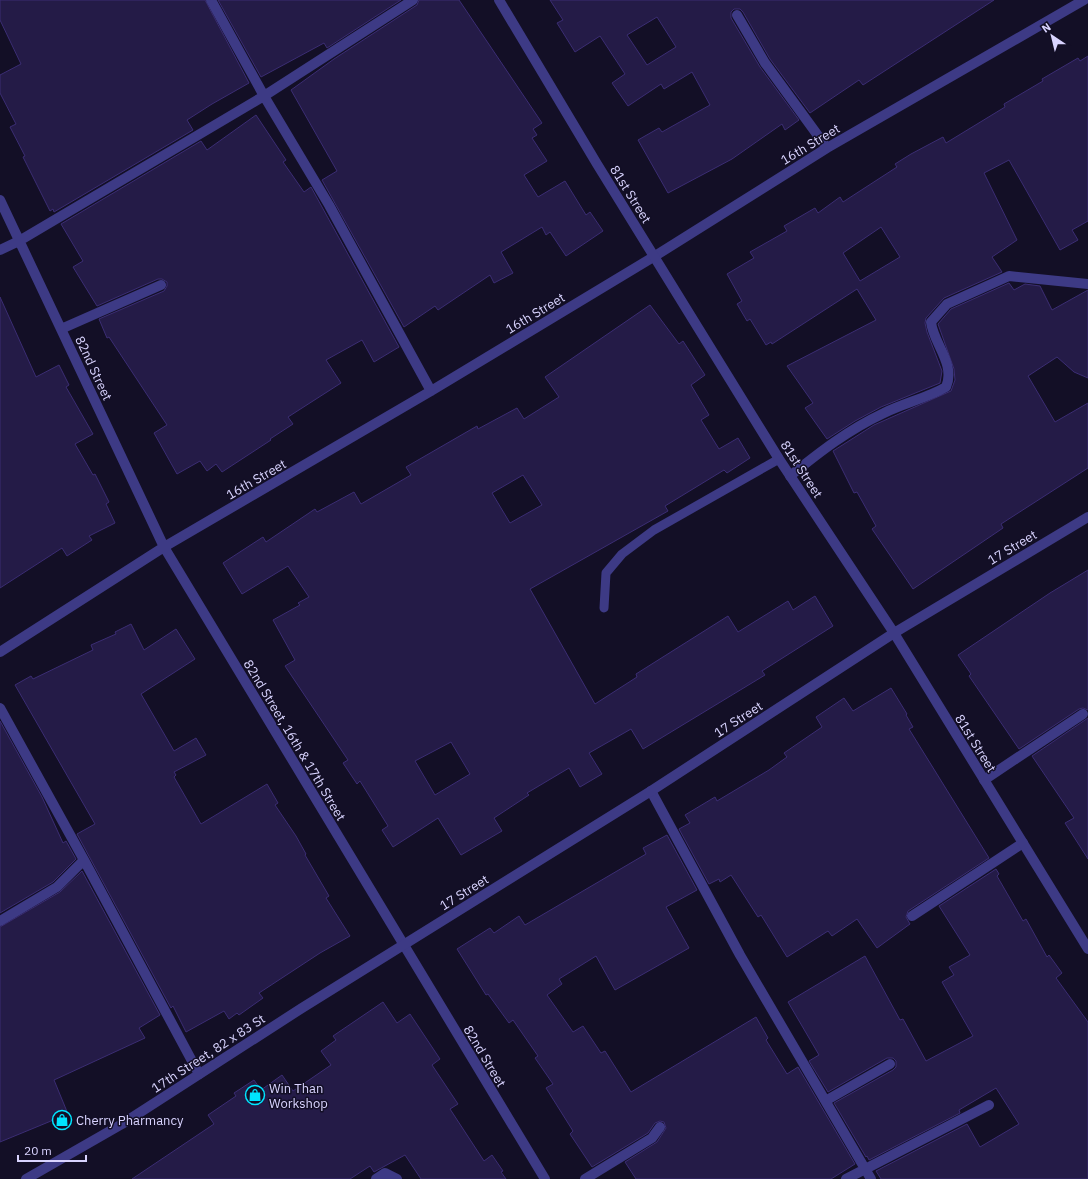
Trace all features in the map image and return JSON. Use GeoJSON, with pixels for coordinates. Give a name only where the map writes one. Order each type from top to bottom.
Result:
{"type":"FeatureCollection","features":[{"type":"Feature","properties":{"kind":"street"},"geometry":{"type":"LineString","coordinates":[[211,0],[264,96],[329,205],[431,391]]}},
{"type":"Feature","properties":{"kind":"street"},"geometry":{"type":"LineString","coordinates":[[0,250],[19,241],[264,96],[413,0]]}},
{"type":"Feature","properties":{"kind":"street","name":"81st Street"},"geometry":{"type":"LineString","coordinates":[[500,0],[597,164],[779,459],[894,633],[1088,949]]}},
{"type":"Feature","properties":{"kind":"street","name":"16th Street"},"geometry":{"type":"LineString","coordinates":[[0,652],[164,547],[431,391],[655,256],[826,148],[1084,0]]}},
{"type":"Feature","properties":{"kind":"street"},"geometry":{"type":"LineString","coordinates":[[737,15],[765,63],[826,148]]}},
{"type":"Feature","properties":{"kind":"street","name":"82nd Street"},"geometry":{"type":"LineString","coordinates":[[0,200],[164,547]]}},
{"type":"Feature","properties":{"kind":"street"},"geometry":{"type":"LineString","coordinates":[[790,476],[830,443],[852,430],[884,413],[946,387],[949,379],[943,352],[932,329],[931,322],[948,304],[1009,276],[1088,284]]}},
{"type":"Feature","properties":{"kind":"street"},"geometry":{"type":"LineString","coordinates":[[61,329],[161,285]]}},
{"type":"Feature","properties":{"kind":"street","name":"17 Street"},"geometry":{"type":"LineString","coordinates":[[403,946],[651,791],[894,633],[1088,516]]}},
{"type":"Feature","properties":{"kind":"street","name":"82nd Street, 16th & 17th Street"},"geometry":{"type":"LineString","coordinates":[[164,547],[403,946]]}},
{"type":"Feature","properties":{"kind":"street"},"geometry":{"type":"LineString","coordinates":[[0,708],[200,1074]]}},
{"type":"Feature","properties":{"kind":"street"},"geometry":{"type":"LineString","coordinates":[[984,780],[1083,714]]}},
{"type":"Feature","properties":{"kind":"street"},"geometry":{"type":"LineString","coordinates":[[651,791],[740,954],[827,1100],[871,1179]]}},
{"type":"Feature","properties":{"kind":"street"},"geometry":{"type":"LineString","coordinates":[[912,916],[1024,843]]}},
{"type":"Feature","properties":{"kind":"street"},"geometry":{"type":"LineString","coordinates":[[0,921],[57,887],[84,860]]}},
{"type":"Feature","properties":{"kind":"street","name":"82nd Street"},"geometry":{"type":"LineString","coordinates":[[403,946],[545,1179]]}},
{"type":"Feature","properties":{"kind":"street","name":"17th Street, 82 x 83 St"},"geometry":{"type":"LineString","coordinates":[[26,1179],[93,1141],[403,946]]}},
{"type":"Feature","properties":{"kind":"street"},"geometry":{"type":"LineString","coordinates":[[827,1100],[890,1064]]}},
{"type":"Feature","properties":{"kind":"street"},"geometry":{"type":"LineString","coordinates":[[846,1179],[989,1105]]}},
{"type":"Feature","properties":{"kind":"street"},"geometry":{"type":"LineString","coordinates":[[585,1179],[652,1138],[660,1127]]}},
{"type":"Feature","properties":{"kind":"street"},"geometry":{"type":"LineString","coordinates":[[376,1179],[385,1173],[397,1179]]}},
{"type":"Feature","properties":{"kind":"lane"},"geometry":{"type":"LineString","coordinates":[[604,608],[606,573],[622,554],[654,530],[779,459]]}},
{"type":"Feature","properties":{"kind":"building"},"geometry":{"type":"Polygon","coordinates":[[[0,0],[205,0],[249,83],[187,120],[193,130],[54,212],[53,209],[50,211],[10,127],[16,124],[0,93],[0,75],[21,64],[0,20],[0,0]]]}},
{"type":"Feature","properties":{"kind":"building"},"geometry":{"type":"Polygon","coordinates":[[[218,0],[401,0],[327,48],[324,43],[261,77],[218,0]]]}},
{"type":"Feature","properties":{"kind":"building"},"geometry":{"type":"Polygon","coordinates":[[[419,0],[459,0],[542,123],[533,129],[537,135],[532,138],[547,161],[524,175],[538,197],[565,181],[586,215],[590,212],[603,231],[566,256],[550,232],[546,235],[542,227],[501,252],[513,273],[494,283],[490,275],[438,310],[435,306],[404,327],[322,180],[337,171],[291,90],[334,59],[417,5],[419,0]]]}},
{"type":"Feature","properties":{"kind":"building"},"geometry":{"type":"Polygon","coordinates":[[[550,0],[994,0],[863,85],[859,80],[810,113],[770,59],[743,12],[740,9],[734,9],[731,12],[731,18],[760,67],[799,120],[785,130],[782,124],[732,159],[668,193],[638,140],[659,128],[662,132],[710,105],[692,72],[664,89],[661,84],[628,106],[612,83],[625,74],[600,36],[575,52],[557,23],[563,20],[550,0]],[[657,17],[627,35],[647,65],[676,47],[657,17]]]}},
{"type":"Feature","properties":{"kind":"building"},"geometry":{"type":"Polygon","coordinates":[[[1088,56],[1088,221],[1072,230],[1078,240],[1060,250],[1009,160],[984,173],[1017,240],[992,257],[1002,272],[944,298],[926,318],[925,323],[927,332],[942,371],[940,383],[881,407],[855,421],[827,439],[805,408],[813,403],[787,366],[876,320],[857,289],[772,344],[771,342],[766,345],[750,319],[747,321],[737,304],[742,301],[727,274],[754,258],[750,252],[787,231],[784,226],[815,208],[818,213],[840,197],[843,202],[897,167],[895,164],[911,154],[943,137],[946,143],[1005,107],[1004,104],[1043,81],[1042,79],[1078,58],[1080,61],[1088,56]],[[881,227],[843,253],[860,281],[900,257],[881,227]]]}},
{"type":"Feature","properties":{"kind":"building"},"geometry":{"type":"Polygon","coordinates":[[[256,115],[286,160],[283,162],[304,192],[311,187],[399,347],[374,362],[362,340],[326,360],[341,383],[288,417],[293,424],[222,472],[216,464],[207,471],[200,461],[177,474],[154,433],[167,425],[109,337],[107,338],[99,319],[164,291],[167,286],[167,282],[162,279],[158,279],[97,306],[73,267],[83,261],[61,224],[201,141],[207,150],[256,115]]]}},
{"type":"Feature","properties":{"kind":"building"},"geometry":{"type":"Polygon","coordinates":[[[1009,283],[1014,290],[1025,284],[1040,286],[1052,310],[1088,290],[1088,378],[1074,372],[1057,357],[1028,376],[1055,422],[1088,403],[1088,468],[1001,524],[1003,528],[913,589],[872,529],[876,526],[857,492],[854,493],[833,451],[874,425],[951,391],[955,380],[954,369],[938,324],[951,309],[1009,283]]]}},
{"type":"Feature","properties":{"kind":"building"},"geometry":{"type":"Polygon","coordinates":[[[0,297],[36,377],[59,365],[69,385],[66,387],[93,434],[75,444],[93,475],[95,474],[109,502],[106,504],[115,523],[89,536],[92,540],[67,556],[62,548],[0,588],[0,297]]]}},
{"type":"Feature","properties":{"kind":"building"},"geometry":{"type":"Polygon","coordinates":[[[650,305],[679,344],[683,341],[705,375],[691,385],[709,415],[701,420],[719,449],[738,438],[750,458],[727,473],[724,470],[665,506],[668,511],[530,589],[595,704],[637,677],[636,674],[728,616],[738,632],[788,601],[793,610],[815,596],[833,626],[762,671],[765,675],[643,749],[631,729],[589,753],[602,774],[580,787],[569,768],[527,793],[529,795],[494,818],[502,831],[461,855],[438,818],[393,847],[382,830],[388,826],[360,781],[357,784],[343,763],[348,760],[285,666],[295,660],[273,620],[300,605],[298,603],[309,597],[288,566],[242,594],[223,563],[263,537],[266,542],[315,509],[317,512],[354,492],[361,504],[411,475],[406,467],[477,426],[478,429],[517,408],[524,419],[559,397],[545,377],[650,305]],[[523,475],[492,493],[510,523],[542,505],[523,475]],[[451,742],[415,761],[435,795],[470,774],[451,742]]]}},
{"type":"Feature","properties":{"kind":"building"},"geometry":{"type":"Polygon","coordinates":[[[1088,570],[1088,710],[1083,708],[1079,709],[1019,749],[969,676],[971,674],[958,655],[1050,593],[1088,570]]]}},
{"type":"Feature","properties":{"kind":"building"},"geometry":{"type":"Polygon","coordinates":[[[131,624],[144,650],[176,629],[195,659],[141,694],[174,751],[196,738],[206,755],[174,772],[176,775],[174,777],[201,824],[267,784],[278,803],[275,805],[296,836],[306,854],[305,855],[329,896],[326,898],[350,936],[320,953],[259,993],[263,998],[239,1015],[237,1013],[229,1019],[224,1011],[186,1032],[173,1006],[171,1008],[77,834],[95,824],[15,685],[31,676],[33,679],[93,650],[91,645],[116,634],[115,632],[131,624]]]}},
{"type":"Feature","properties":{"kind":"building"},"geometry":{"type":"Polygon","coordinates":[[[891,688],[913,727],[909,729],[989,858],[908,911],[906,917],[910,924],[877,948],[857,919],[832,936],[828,931],[787,957],[761,915],[758,917],[731,875],[720,882],[719,879],[709,884],[679,829],[690,823],[685,815],[715,797],[717,801],[769,770],[787,757],[784,753],[822,727],[816,717],[844,698],[853,711],[891,688]]]}},
{"type":"Feature","properties":{"kind":"building"},"geometry":{"type":"Polygon","coordinates":[[[1088,718],[1088,859],[1065,823],[1074,818],[1032,756],[1088,718]]]}},
{"type":"Feature","properties":{"kind":"building"},"geometry":{"type":"Polygon","coordinates":[[[0,721],[42,797],[63,843],[66,841],[76,859],[53,882],[0,913],[0,721]]]}},
{"type":"Feature","properties":{"kind":"building"},"geometry":{"type":"Polygon","coordinates":[[[667,835],[697,890],[666,907],[689,948],[615,990],[596,956],[559,979],[562,984],[547,995],[573,1032],[583,1026],[601,1053],[605,1051],[631,1092],[756,1017],[768,1038],[766,1040],[787,1074],[798,1067],[855,1164],[831,1179],[636,1179],[625,1162],[657,1142],[666,1128],[664,1122],[660,1121],[655,1123],[648,1133],[592,1167],[570,1134],[573,1131],[546,1088],[553,1084],[535,1058],[538,1056],[513,1020],[509,1023],[488,994],[486,995],[457,949],[490,928],[494,933],[519,916],[525,925],[646,854],[643,848],[667,835]]]}},
{"type":"Feature","properties":{"kind":"building"},"geometry":{"type":"Polygon","coordinates":[[[996,869],[999,874],[997,876],[1023,921],[1026,919],[1047,957],[1049,955],[1062,973],[1056,978],[1088,1022],[1088,1179],[881,1179],[876,1171],[967,1124],[980,1147],[1019,1124],[996,1088],[959,1110],[960,1113],[869,1160],[834,1103],[893,1070],[896,1067],[896,1061],[893,1058],[887,1058],[828,1092],[809,1061],[819,1055],[788,1002],[865,956],[900,1020],[903,1019],[926,1061],[973,1036],[942,982],[954,975],[949,967],[970,955],[939,906],[996,869]]]}},
{"type":"Feature","properties":{"kind":"building"},"geometry":{"type":"Polygon","coordinates":[[[82,871],[160,1015],[139,1028],[145,1038],[54,1080],[68,1114],[0,1142],[0,927],[60,892],[82,871]]]}},
{"type":"Feature","properties":{"kind":"building"},"geometry":{"type":"Polygon","coordinates":[[[383,1002],[397,1023],[410,1014],[440,1059],[432,1065],[458,1104],[450,1109],[484,1161],[492,1155],[503,1171],[501,1172],[506,1179],[421,1179],[405,1155],[374,1172],[370,1166],[350,1179],[132,1179],[214,1124],[208,1115],[236,1096],[234,1093],[254,1080],[261,1090],[282,1075],[293,1091],[331,1065],[321,1051],[336,1040],[333,1036],[383,1002]]]}},
{"type":"Feature","properties":{"kind":"place","name":"Win Than Workshop"},"geometry":{"type":"Point","coordinates":[255,1095]}},
{"type":"Feature","properties":{"kind":"place","name":"Cherry Pharmancy"},"geometry":{"type":"Point","coordinates":[62,1120]}}]}
